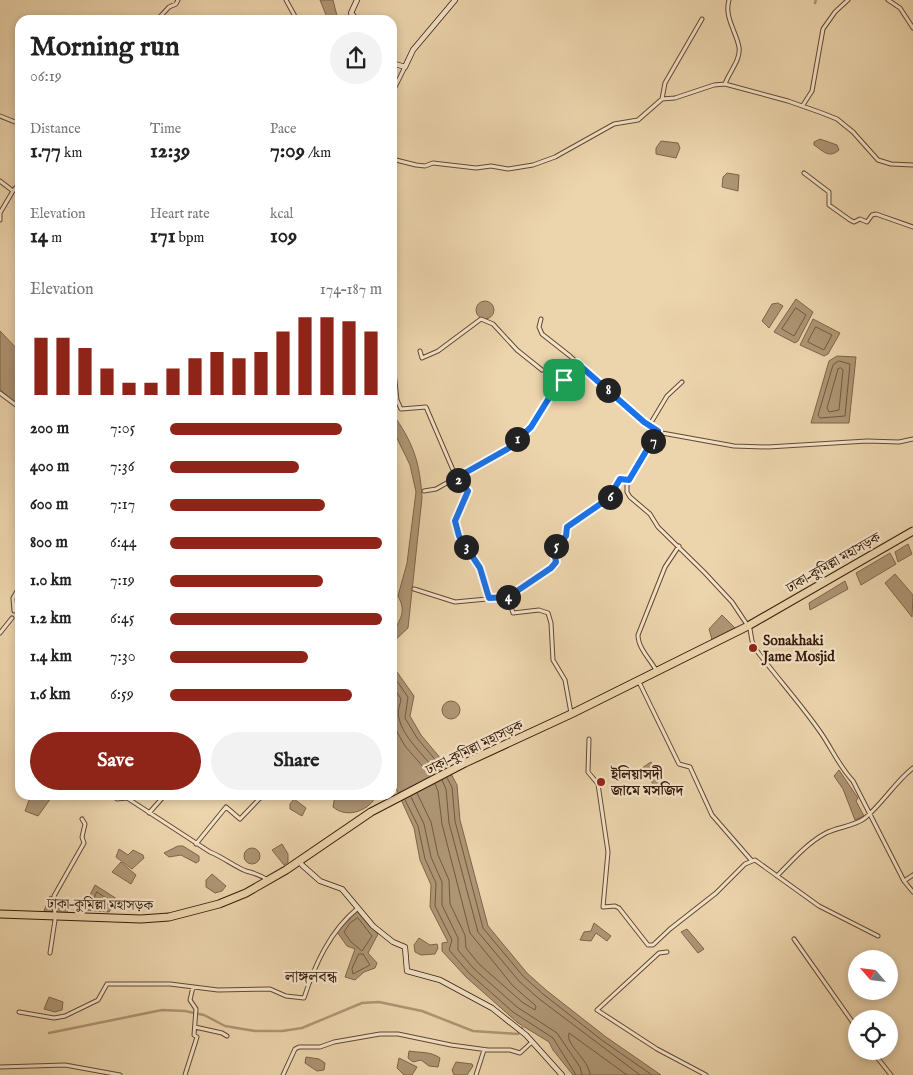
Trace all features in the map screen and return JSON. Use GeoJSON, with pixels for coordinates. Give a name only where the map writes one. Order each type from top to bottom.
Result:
{"type":"FeatureCollection","features":[{"type":"Feature","properties":{"kind":"highway","name":"ঢাকা–কুমিল্লা মহাসড়ক"},"geometry":{"type":"LineString","coordinates":[[397,800],[465,764],[749,628],[913,531]]}},
{"type":"Feature","properties":{"kind":"highway","name":"ঢাকা–কুমিল্লা মহাসড়ক"},"geometry":{"type":"LineString","coordinates":[[465,764],[556,726],[640,684],[749,628],[913,535]]}},
{"type":"Feature","properties":{"kind":"highway","name":"ঢাকা–কুমিল্লা মহাসড়ক"},"geometry":{"type":"LineString","coordinates":[[55,918],[141,919],[169,917],[219,904],[286,870],[351,824],[397,800]]}},
{"type":"Feature","properties":{"kind":"highway","name":"ঢাকা–কুমিল্লা মহাসড়ক"},"geometry":{"type":"LineString","coordinates":[[0,916],[146,923],[176,920],[212,911],[245,897],[302,865],[341,835],[389,804]]}},
{"type":"Feature","properties":{"kind":"main road"},"geometry":{"type":"LineString","coordinates":[[353,15],[351,13],[357,0]]}},
{"type":"Feature","properties":{"kind":"main road"},"geometry":{"type":"LineString","coordinates":[[397,65],[405,67],[413,50],[456,0]]}},
{"type":"Feature","properties":{"kind":"main road"},"geometry":{"type":"LineString","coordinates":[[302,865],[320,882],[342,889],[384,936],[405,948],[407,971],[440,980],[492,1008],[526,1035],[562,1074]]}},
{"type":"Feature","properties":{"kind":"street"},"geometry":{"type":"LineString","coordinates":[[162,15],[169,7],[176,4],[178,0]]}},
{"type":"Feature","properties":{"kind":"street"},"geometry":{"type":"LineString","coordinates":[[286,0],[294,15]]}},
{"type":"Feature","properties":{"kind":"street"},"geometry":{"type":"LineString","coordinates":[[726,84],[739,56],[739,47],[731,24],[729,0]]}},
{"type":"Feature","properties":{"kind":"street"},"geometry":{"type":"LineString","coordinates":[[803,105],[812,91],[823,29],[835,12],[848,0]]}},
{"type":"Feature","properties":{"kind":"street"},"geometry":{"type":"LineString","coordinates":[[888,0],[900,8],[913,28]]}},
{"type":"Feature","properties":{"kind":"street"},"geometry":{"type":"LineString","coordinates":[[662,99],[665,83],[702,19]]}},
{"type":"Feature","properties":{"kind":"street"},"geometry":{"type":"LineString","coordinates":[[397,83],[405,67]]}},
{"type":"Feature","properties":{"kind":"street"},"geometry":{"type":"LineString","coordinates":[[397,160],[426,166],[433,163],[476,168],[491,166],[508,169],[532,165],[555,157],[614,124],[638,120],[662,99],[675,98],[714,85],[726,84],[803,105],[846,126],[878,160],[892,164],[913,165]]}},
{"type":"Feature","properties":{"kind":"street"},"geometry":{"type":"LineString","coordinates":[[0,116],[15,122]]}},
{"type":"Feature","properties":{"kind":"street"},"geometry":{"type":"LineString","coordinates":[[804,173],[829,192],[829,205],[850,220],[854,222],[860,219],[867,222],[872,215],[876,214],[913,228]]}},
{"type":"Feature","properties":{"kind":"street"},"geometry":{"type":"LineString","coordinates":[[0,181],[14,191],[0,213],[0,220]]}},
{"type":"Feature","properties":{"kind":"street"},"geometry":{"type":"LineString","coordinates":[[420,351],[422,358],[438,351],[481,319],[493,324],[518,350],[542,370]]}},
{"type":"Feature","properties":{"kind":"street"},"geometry":{"type":"LineString","coordinates":[[541,319],[539,327],[542,334],[649,426],[658,431],[734,446],[768,447],[899,442],[913,439]]}},
{"type":"Feature","properties":{"kind":"street"},"geometry":{"type":"LineString","coordinates":[[424,491],[436,489],[509,448],[531,427],[557,385],[570,375],[577,363]]}},
{"type":"Feature","properties":{"kind":"street"},"geometry":{"type":"LineString","coordinates":[[649,426],[667,396],[682,382]]}},
{"type":"Feature","properties":{"kind":"street"},"geometry":{"type":"LineString","coordinates":[[0,393],[15,404]]}},
{"type":"Feature","properties":{"kind":"street"},"geometry":{"type":"LineString","coordinates":[[397,400],[401,409],[426,407],[456,478],[468,491],[455,521],[459,536],[480,568],[489,598]]}},
{"type":"Feature","properties":{"kind":"street"},"geometry":{"type":"LineString","coordinates":[[658,431],[627,480],[627,492],[630,497],[650,514],[658,527],[732,602],[749,628],[757,651],[822,735],[841,768],[853,780],[862,794],[870,814],[904,880],[913,892]]}},
{"type":"Feature","properties":{"kind":"street"},"geometry":{"type":"LineString","coordinates":[[414,589],[455,602],[508,597],[551,568],[556,562],[554,550],[566,536],[567,527],[609,498],[620,479],[627,480]]}},
{"type":"Feature","properties":{"kind":"street"},"geometry":{"type":"LineString","coordinates":[[656,671],[649,657],[638,643],[638,635],[665,567],[678,546]]}},
{"type":"Feature","properties":{"kind":"street"},"geometry":{"type":"LineString","coordinates":[[14,611],[13,598],[15,595]]}},
{"type":"Feature","properties":{"kind":"street"},"geometry":{"type":"LineString","coordinates":[[508,597],[513,613],[539,610],[548,613],[551,623],[553,660],[565,680],[571,714]]}},
{"type":"Feature","properties":{"kind":"street"},"geometry":{"type":"LineString","coordinates":[[0,633],[12,618]]}},
{"type":"Feature","properties":{"kind":"street"},"geometry":{"type":"LineString","coordinates":[[640,684],[680,764],[690,767],[712,815],[752,861]]}},
{"type":"Feature","properties":{"kind":"street"},"geometry":{"type":"LineString","coordinates":[[589,739],[588,772],[598,784],[608,852],[603,907],[615,906],[619,908],[648,945],[653,945],[670,929],[716,893],[745,864],[755,860],[818,906],[878,936]]}},
{"type":"Feature","properties":{"kind":"street"},"geometry":{"type":"LineString","coordinates":[[777,876],[805,848],[825,833],[861,822],[891,793],[902,776],[913,768]]}},
{"type":"Feature","properties":{"kind":"street"},"geometry":{"type":"LineString","coordinates":[[130,800],[196,844],[246,871],[256,872],[268,880]]}},
{"type":"Feature","properties":{"kind":"street"},"geometry":{"type":"LineString","coordinates":[[149,813],[161,800]]}},
{"type":"Feature","properties":{"kind":"street"},"geometry":{"type":"LineString","coordinates":[[196,844],[226,808],[240,819],[258,800]]}},
{"type":"Feature","properties":{"kind":"street"},"geometry":{"type":"LineString","coordinates":[[50,953],[55,918],[54,896],[84,843],[82,837],[85,824],[82,819]]}},
{"type":"Feature","properties":{"kind":"street"},"geometry":{"type":"LineString","coordinates":[[904,880],[913,875]]}},
{"type":"Feature","properties":{"kind":"street"},"geometry":{"type":"LineString","coordinates":[[19,1012],[54,1018],[65,1016],[98,1000],[107,984],[170,984],[218,990],[270,990],[286,996],[304,998],[323,949],[346,918],[359,908]]}},
{"type":"Feature","properties":{"kind":"street"},"geometry":{"type":"LineString","coordinates":[[794,939],[848,1016]]}},
{"type":"Feature","properties":{"kind":"street"},"geometry":{"type":"LineString","coordinates":[[667,952],[659,953],[597,1010],[657,1049],[706,1075]]}},
{"type":"Feature","properties":{"kind":"street"},"geometry":{"type":"LineString","coordinates":[[185,1075],[197,1037],[194,1035],[196,1010],[190,1000],[193,987]]}},
{"type":"Feature","properties":{"kind":"street"},"geometry":{"type":"LineString","coordinates":[[195,1027],[222,1032],[227,1036]]}},
{"type":"Feature","properties":{"kind":"street"},"geometry":{"type":"LineString","coordinates":[[283,1075],[295,1049],[299,1047],[320,1047],[334,1042],[380,1034],[398,1034],[484,1050],[510,1050],[520,1053],[532,1042]]}},
{"type":"Feature","properties":{"kind":"street"},"geometry":{"type":"LineString","coordinates":[[476,1075],[484,1050]]}},
{"type":"Feature","properties":{"kind":"street"},"geometry":{"type":"LineString","coordinates":[[879,1060],[891,1075]]}},
{"type":"Feature","properties":{"kind":"street"},"geometry":{"type":"LineString","coordinates":[[0,1067],[65,1065],[120,1075]]}},
{"type":"Feature","properties":{"kind":"water"},"geometry":{"type":"Polygon","coordinates":[[[320,0],[333,0],[337,15],[326,15],[320,0]]]}},
{"type":"Feature","properties":{"kind":"water"},"geometry":{"type":"Polygon","coordinates":[[[820,139],[837,145],[839,150],[832,154],[823,152],[814,145],[814,142],[820,139]]]}},
{"type":"Feature","properties":{"kind":"water"},"geometry":{"type":"Polygon","coordinates":[[[661,141],[678,143],[680,148],[676,158],[656,154],[656,148],[661,141]]]}},
{"type":"Feature","properties":{"kind":"water"},"geometry":{"type":"Polygon","coordinates":[[[727,173],[739,175],[738,191],[722,187],[723,177],[727,173]]]}},
{"type":"Feature","properties":{"kind":"water"},"geometry":{"type":"Polygon","coordinates":[[[796,299],[813,312],[798,341],[795,343],[774,332],[796,299]]]}},
{"type":"Feature","properties":{"kind":"water"},"geometry":{"type":"Polygon","coordinates":[[[481,301],[489,301],[494,306],[492,317],[481,319],[476,314],[476,306],[481,301]]]}},
{"type":"Feature","properties":{"kind":"water"},"geometry":{"type":"Polygon","coordinates":[[[778,303],[783,306],[769,328],[762,321],[772,304],[778,303]]]}},
{"type":"Feature","properties":{"kind":"water"},"geometry":{"type":"Polygon","coordinates":[[[813,319],[840,333],[828,354],[824,356],[800,345],[813,319]]]}},
{"type":"Feature","properties":{"kind":"water"},"geometry":{"type":"Polygon","coordinates":[[[0,331],[15,347],[15,402],[0,390],[0,331]]]}},
{"type":"Feature","properties":{"kind":"water"},"geometry":{"type":"Polygon","coordinates":[[[837,356],[856,357],[849,423],[811,423],[829,361],[837,356]]]}},
{"type":"Feature","properties":{"kind":"water"},"geometry":{"type":"Polygon","coordinates":[[[397,421],[414,453],[422,498],[408,628],[397,638],[397,625],[402,610],[398,596],[407,563],[416,492],[410,465],[397,438],[397,421]]]}},
{"type":"Feature","properties":{"kind":"water"},"geometry":{"type":"Polygon","coordinates":[[[908,544],[912,554],[898,562],[895,552],[908,544]]]}},
{"type":"Feature","properties":{"kind":"water"},"geometry":{"type":"Polygon","coordinates":[[[890,553],[896,564],[861,585],[856,573],[890,553]]]}},
{"type":"Feature","properties":{"kind":"water"},"geometry":{"type":"Polygon","coordinates":[[[895,574],[913,595],[912,617],[885,583],[895,574]]]}},
{"type":"Feature","properties":{"kind":"water"},"geometry":{"type":"Polygon","coordinates":[[[845,581],[848,589],[810,610],[809,603],[845,581]]]}},
{"type":"Feature","properties":{"kind":"water"},"geometry":{"type":"Polygon","coordinates":[[[722,615],[736,629],[713,643],[709,629],[722,615]]]}},
{"type":"Feature","properties":{"kind":"water"},"geometry":{"type":"Polygon","coordinates":[[[397,672],[414,696],[410,716],[421,735],[447,766],[457,785],[460,820],[488,926],[527,973],[546,990],[606,1037],[661,1075],[573,1075],[549,1042],[518,1023],[466,977],[442,951],[442,943],[448,942],[430,907],[431,885],[420,860],[414,828],[397,791],[397,672]]]}},
{"type":"Feature","properties":{"kind":"water"},"geometry":{"type":"Polygon","coordinates":[[[451,701],[457,704],[460,710],[457,716],[451,719],[445,716],[442,710],[445,704],[451,701]]]}},
{"type":"Feature","properties":{"kind":"water"},"geometry":{"type":"Polygon","coordinates":[[[651,762],[665,781],[655,787],[642,768],[651,762]]]}},
{"type":"Feature","properties":{"kind":"water"},"geometry":{"type":"Polygon","coordinates":[[[839,770],[858,798],[856,801],[864,816],[855,820],[843,789],[834,776],[839,770]]]}},
{"type":"Feature","properties":{"kind":"water"},"geometry":{"type":"Polygon","coordinates":[[[29,800],[50,800],[38,816],[25,811],[29,800]]]}},
{"type":"Feature","properties":{"kind":"water"},"geometry":{"type":"Polygon","coordinates":[[[295,800],[306,808],[302,816],[290,809],[290,804],[295,800]]]}},
{"type":"Feature","properties":{"kind":"water"},"geometry":{"type":"Polygon","coordinates":[[[334,800],[374,800],[357,812],[339,811],[333,807],[334,800]]]}},
{"type":"Feature","properties":{"kind":"water"},"geometry":{"type":"Polygon","coordinates":[[[282,844],[288,854],[288,862],[284,865],[272,850],[282,844]]]}},
{"type":"Feature","properties":{"kind":"water"},"geometry":{"type":"Polygon","coordinates":[[[178,846],[183,846],[199,856],[199,861],[196,863],[181,855],[169,857],[164,853],[178,846]]]}},
{"type":"Feature","properties":{"kind":"water"},"geometry":{"type":"Polygon","coordinates":[[[252,848],[260,856],[252,864],[244,856],[252,848]]]}},
{"type":"Feature","properties":{"kind":"water"},"geometry":{"type":"Polygon","coordinates":[[[119,849],[128,855],[133,850],[143,855],[144,858],[132,869],[116,857],[119,849]]]}},
{"type":"Feature","properties":{"kind":"water"},"geometry":{"type":"Polygon","coordinates":[[[121,862],[136,875],[131,884],[112,872],[121,862]]]}},
{"type":"Feature","properties":{"kind":"water"},"geometry":{"type":"Polygon","coordinates":[[[212,874],[226,886],[222,891],[215,893],[206,887],[206,880],[212,874]]]}},
{"type":"Feature","properties":{"kind":"water"},"geometry":{"type":"Polygon","coordinates":[[[95,885],[117,899],[109,912],[86,910],[86,903],[95,885]]]}},
{"type":"Feature","properties":{"kind":"water"},"geometry":{"type":"Polygon","coordinates":[[[50,896],[69,906],[67,913],[44,911],[50,896]]]}},
{"type":"Feature","properties":{"kind":"water"},"geometry":{"type":"Polygon","coordinates":[[[357,911],[378,934],[368,953],[377,963],[375,968],[364,972],[355,980],[345,977],[355,949],[347,946],[337,932],[357,911]]]}},
{"type":"Feature","properties":{"kind":"water"},"geometry":{"type":"Polygon","coordinates":[[[594,923],[611,936],[607,941],[596,933],[591,941],[580,940],[584,932],[591,931],[594,923]]]}},
{"type":"Feature","properties":{"kind":"water"},"geometry":{"type":"Polygon","coordinates":[[[687,929],[704,949],[698,953],[681,932],[687,929]]]}},
{"type":"Feature","properties":{"kind":"water"},"geometry":{"type":"Polygon","coordinates":[[[419,938],[430,945],[437,944],[438,948],[435,954],[421,955],[415,952],[414,945],[419,938]]]}},
{"type":"Feature","properties":{"kind":"water"},"geometry":{"type":"Polygon","coordinates":[[[49,997],[63,1002],[62,1010],[55,1012],[44,1009],[49,997]]]}},
{"type":"Feature","properties":{"kind":"water"},"geometry":{"type":"Polygon","coordinates":[[[409,1051],[429,1053],[440,1058],[438,1067],[429,1066],[421,1060],[413,1062],[408,1058],[409,1051]]]}},
{"type":"Feature","properties":{"kind":"water"},"geometry":{"type":"Polygon","coordinates":[[[306,1057],[319,1059],[325,1063],[324,1070],[317,1071],[305,1063],[306,1057]]]}},
{"type":"Feature","properties":{"kind":"water"},"geometry":{"type":"Polygon","coordinates":[[[399,1058],[417,1067],[412,1075],[404,1075],[397,1068],[399,1058]]]}},
{"type":"Feature","properties":{"kind":"water"},"geometry":{"type":"Polygon","coordinates":[[[456,1062],[472,1064],[473,1066],[467,1075],[454,1075],[452,1070],[456,1062]]]}},
{"type":"Feature","properties":{"kind":"waterway"},"geometry":{"type":"LineString","coordinates":[[49,1033],[162,1010],[185,1011],[204,1015],[225,1026],[255,1031],[282,1031],[302,1028],[362,1003],[379,1002],[422,1011],[473,1031],[518,1034],[525,1023]]}},
{"type":"Feature","properties":{"kind":"place","name":"Sonakhaki Jame Mosjid"},"geometry":{"type":"Point","coordinates":[753,648]}},
{"type":"Feature","properties":{"kind":"place","name":"ইলিয়াসদী জামে মসজিদ"},"geometry":{"type":"Point","coordinates":[601,782]}},
{"type":"Feature","properties":{"kind":"district","name":"লাঙ্গলবন্ধ"},"geometry":{"type":"Point","coordinates":[311,976]}},
{"type":"Feature","properties":{"kind":"route"},"geometry":{"type":"LineString","coordinates":[[577,363],[644,422],[658,431],[629,480],[620,479],[609,498],[567,527],[568,532],[566,536],[554,550],[553,554],[556,562],[551,568],[508,597],[489,598],[480,568],[459,536],[455,521],[468,491],[456,478],[509,448],[510,444],[520,438],[531,427],[557,385],[564,380],[573,371],[577,363]]}}]}
